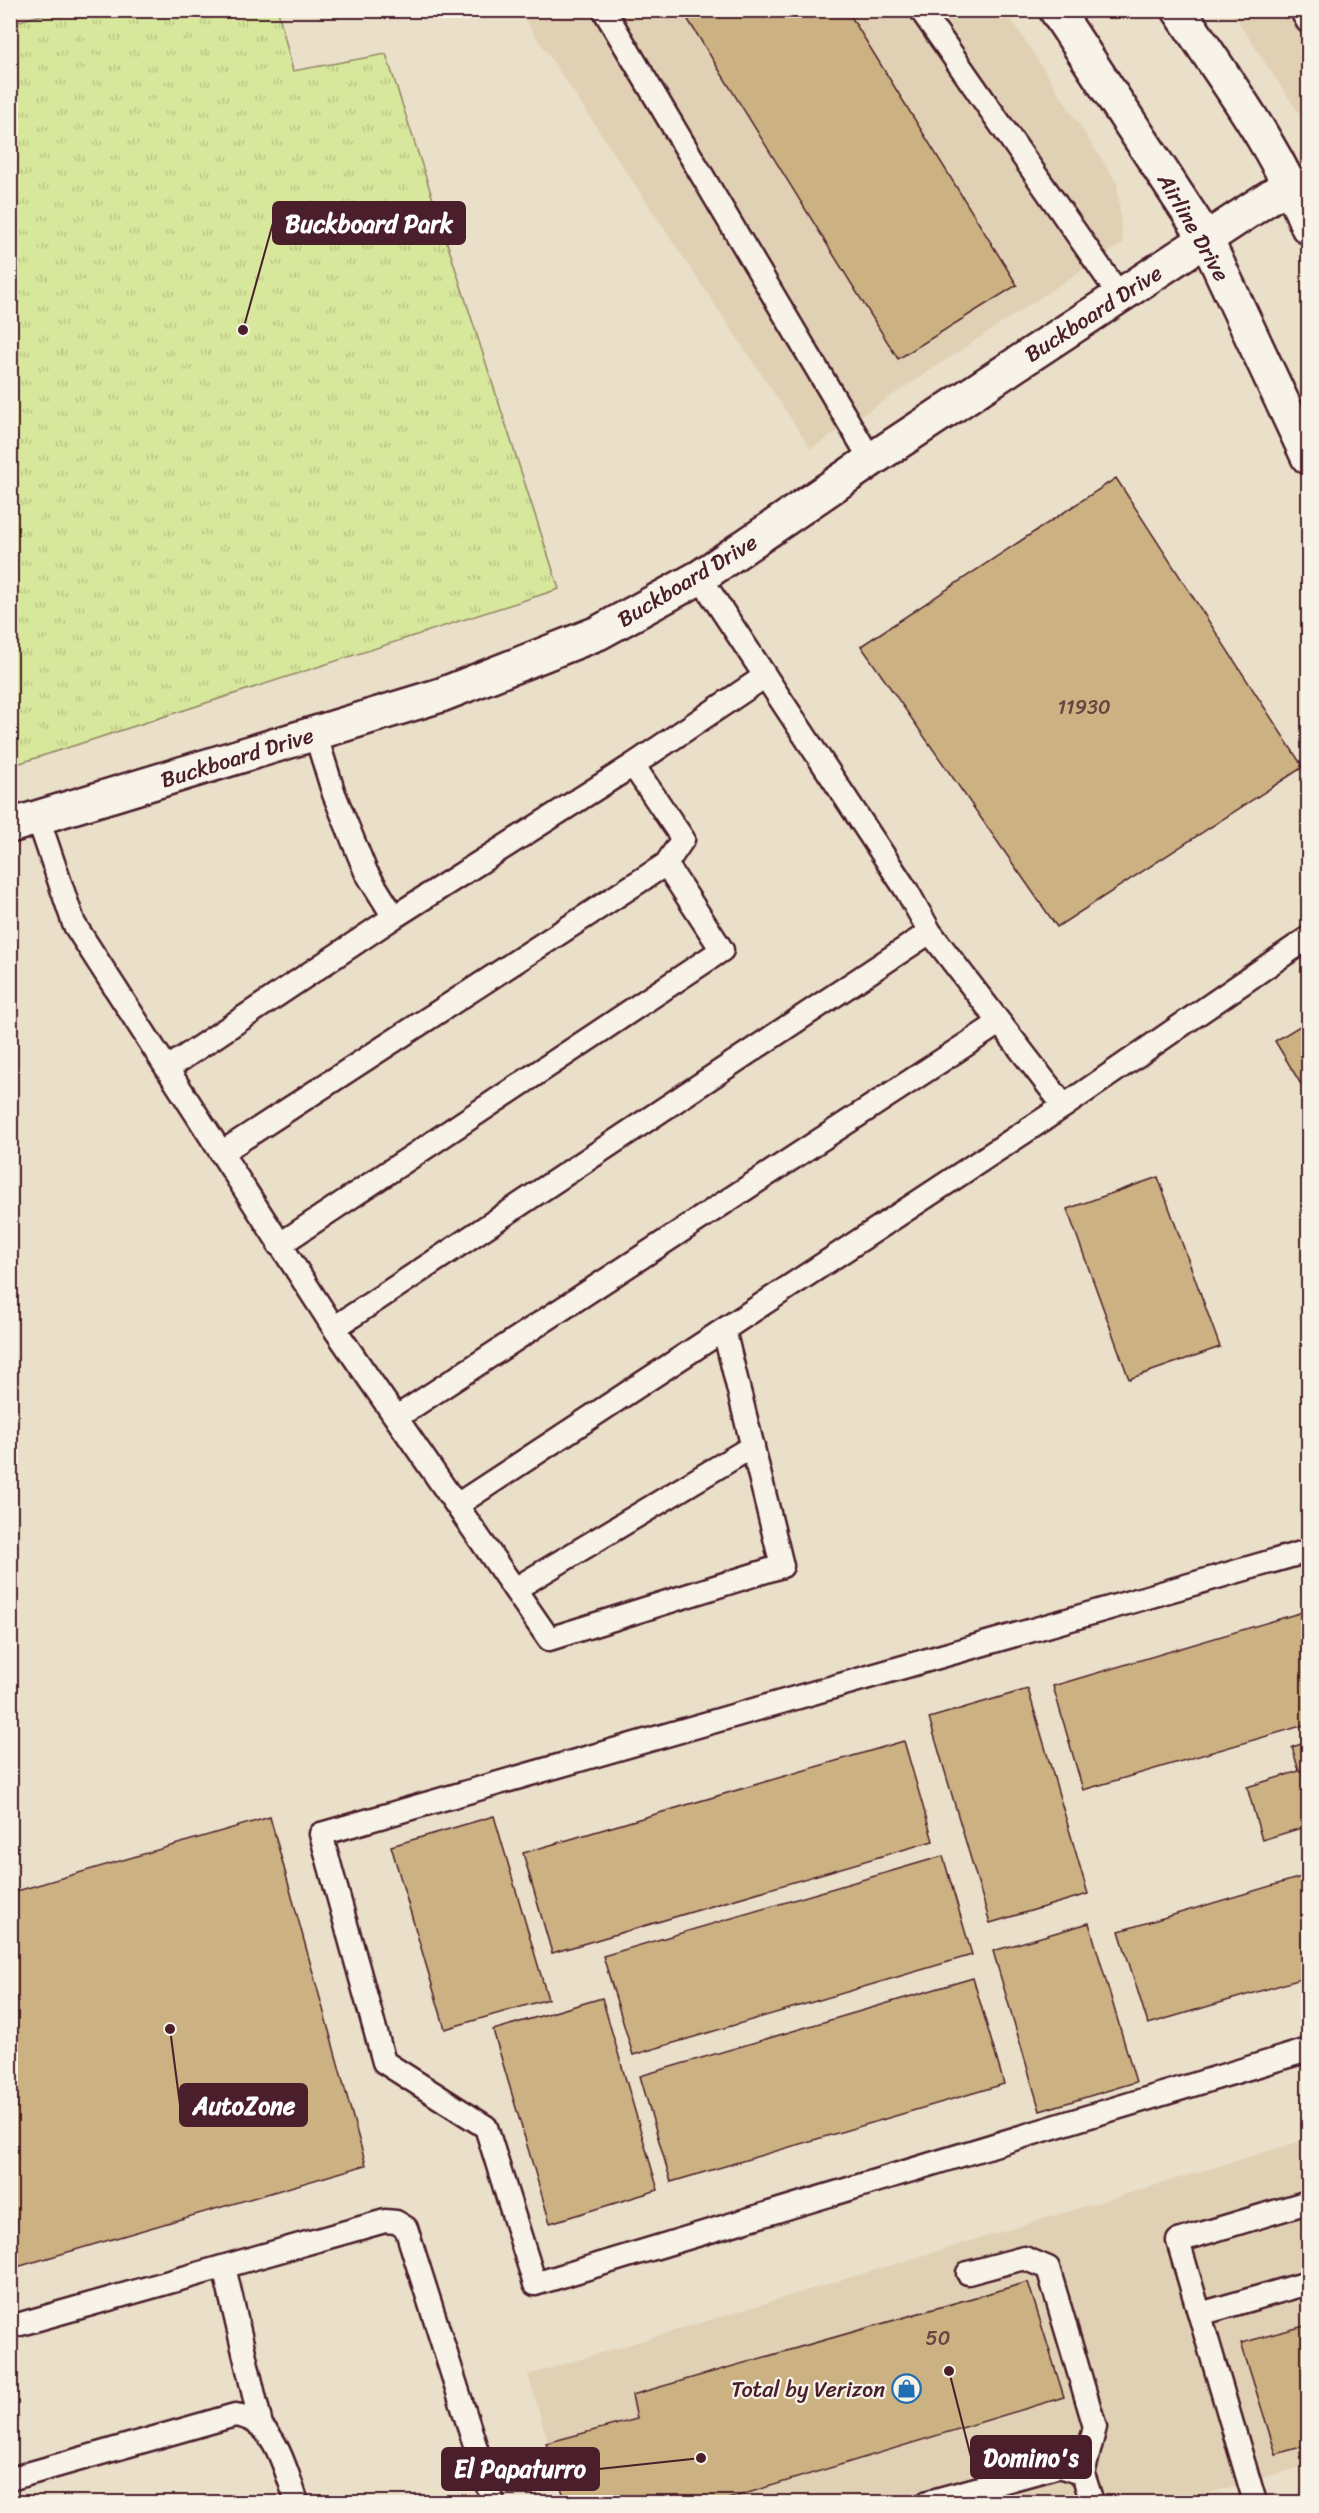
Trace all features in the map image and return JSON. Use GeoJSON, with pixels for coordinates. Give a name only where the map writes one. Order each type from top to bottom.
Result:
{"type":"FeatureCollection","features":[{"type":"Feature","properties":{"kind":"street","name":"Airline Drive"},"geometry":{"type":"LineString","coordinates":[[1056,10],[1206,239],[1308,457]]}},
{"type":"Feature","properties":{"kind":"street"},"geometry":{"type":"LineString","coordinates":[[1179,10],[1269,145],[1291,183],[1308,227]]}},
{"type":"Feature","properties":{"kind":"street","name":"Buckboard Drive"},"geometry":{"type":"LineString","coordinates":[[24,822],[441,695],[598,633],[700,577],[871,460],[1291,183]]}},
{"type":"Feature","properties":{"kind":"lane"},"geometry":{"type":"LineString","coordinates":[[604,10],[871,460]]}},
{"type":"Feature","properties":{"kind":"lane"},"geometry":{"type":"LineString","coordinates":[[921,10],[1120,296]]}},
{"type":"Feature","properties":{"kind":"lane"},"geometry":{"type":"LineString","coordinates":[[1301,10],[1308,21]]}},
{"type":"Feature","properties":{"kind":"lane"},"geometry":{"type":"LineString","coordinates":[[700,577],[907,891],[930,932],[1064,1106]]}},
{"type":"Feature","properties":{"kind":"lane"},"geometry":{"type":"LineString","coordinates":[[168,1068],[394,917],[633,765],[764,677]]}},
{"type":"Feature","properties":{"kind":"lane"},"geometry":{"type":"LineString","coordinates":[[315,733],[334,794],[366,872],[394,917]]}},
{"type":"Feature","properties":{"kind":"lane"},"geometry":{"type":"LineString","coordinates":[[221,1154],[666,864],[683,839],[633,765]]}},
{"type":"Feature","properties":{"kind":"lane"},"geometry":{"type":"LineString","coordinates":[[24,822],[74,924],[279,1245],[549,1639],[782,1566],[724,1330]]}},
{"type":"Feature","properties":{"kind":"lane"},"geometry":{"type":"LineString","coordinates":[[279,1245],[722,950],[666,864]]}},
{"type":"Feature","properties":{"kind":"lane"},"geometry":{"type":"LineString","coordinates":[[334,1328],[930,932]]}},
{"type":"Feature","properties":{"kind":"lane"},"geometry":{"type":"LineString","coordinates":[[457,1505],[1064,1106],[1308,938]]}},
{"type":"Feature","properties":{"kind":"lane"},"geometry":{"type":"LineString","coordinates":[[397,1417],[999,1023]]}},
{"type":"Feature","properties":{"kind":"lane"},"geometry":{"type":"LineString","coordinates":[[515,1589],[753,1446]]}},
{"type":"Feature","properties":{"kind":"lane"},"geometry":{"type":"LineString","coordinates":[[1308,1551],[321,1834],[384,2062],[486,2127],[535,2284],[1308,2050]]}},
{"type":"Feature","properties":{"kind":"lane"},"geometry":{"type":"LineString","coordinates":[[1255,2502],[1178,2241],[1308,2202]]}},
{"type":"Feature","properties":{"kind":"lane"},"geometry":{"type":"LineString","coordinates":[[10,2327],[385,2221],[396,2222],[406,2228],[493,2502]]}},
{"type":"Feature","properties":{"kind":"lane"},"geometry":{"type":"LineString","coordinates":[[968,2273],[1024,2258],[1048,2268],[1095,2427],[1083,2474],[1092,2502]]}},
{"type":"Feature","properties":{"kind":"lane"},"geometry":{"type":"LineString","coordinates":[[224,2267],[261,2425],[276,2446],[297,2502]]}},
{"type":"Feature","properties":{"kind":"lane"},"geometry":{"type":"LineString","coordinates":[[1200,2314],[1308,2283]]}},
{"type":"Feature","properties":{"kind":"lane"},"geometry":{"type":"LineString","coordinates":[[10,2478],[235,2415],[246,2416],[261,2425]]}},
{"type":"Feature","properties":{"kind":"lane"},"geometry":{"type":"LineString","coordinates":[[928,2502],[1060,2466],[1083,2474]]}},
{"type":"Feature","properties":{"kind":"shaded area"},"geometry":{"type":"Polygon","coordinates":[[[519,11],[1006,11],[1117,183],[1123,243],[811,449],[519,11]]]}},
{"type":"Feature","properties":{"kind":"shaded area"},"geometry":{"type":"Polygon","coordinates":[[[1231,11],[1308,11],[1308,127],[1231,11]]]}},
{"type":"Feature","properties":{"kind":"shaded area"},"geometry":{"type":"Polygon","coordinates":[[[1308,2139],[1308,2465],[1178,2502],[566,2502],[528,2375],[1308,2139]]]}},
{"type":"Feature","properties":{"kind":"green space"},"geometry":{"type":"Polygon","coordinates":[[[57,11],[278,11],[293,71],[386,54],[559,589],[11,766],[11,23],[57,11]]]}},
{"type":"Feature","properties":{"kind":"building"},"geometry":{"type":"Polygon","coordinates":[[[682,10],[847,10],[1017,285],[898,359],[682,10]]]}},
{"type":"Feature","properties":{"kind":"building"},"geometry":{"type":"Polygon","coordinates":[[[1116,478],[1303,767],[1057,927],[861,646],[1116,478]]]}},
{"type":"Feature","properties":{"kind":"building"},"geometry":{"type":"Polygon","coordinates":[[[1308,1021],[1308,1096],[1275,1041],[1308,1021]]]}},
{"type":"Feature","properties":{"kind":"building"},"geometry":{"type":"Polygon","coordinates":[[[1158,1177],[1220,1347],[1129,1379],[1067,1209],[1158,1177]]]}},
{"type":"Feature","properties":{"kind":"building"},"geometry":{"type":"Polygon","coordinates":[[[1306,1611],[1308,1620],[1308,1724],[1083,1790],[1053,1686],[1306,1611]]]}},
{"type":"Feature","properties":{"kind":"building"},"geometry":{"type":"Polygon","coordinates":[[[1028,1689],[1088,1894],[990,1923],[929,1718],[1028,1689]]]}},
{"type":"Feature","properties":{"kind":"building"},"geometry":{"type":"Polygon","coordinates":[[[904,1741],[933,1841],[552,1953],[523,1853],[904,1741]]]}},
{"type":"Feature","properties":{"kind":"building"},"geometry":{"type":"Polygon","coordinates":[[[1308,1742],[1308,1826],[1262,1840],[1247,1787],[1299,1771],[1292,1747],[1308,1742]]]}},
{"type":"Feature","properties":{"kind":"building"},"geometry":{"type":"Polygon","coordinates":[[[494,1816],[548,1999],[445,2029],[391,1846],[494,1816]]]}},
{"type":"Feature","properties":{"kind":"building"},"geometry":{"type":"Polygon","coordinates":[[[270,1817],[366,2165],[10,2269],[10,1893],[270,1817]]]}},
{"type":"Feature","properties":{"kind":"building"},"geometry":{"type":"Polygon","coordinates":[[[943,1856],[972,1955],[633,2055],[603,1956],[943,1856]]]}},
{"type":"Feature","properties":{"kind":"building"},"geometry":{"type":"Polygon","coordinates":[[[1308,1875],[1308,1977],[1148,2024],[1119,1931],[1308,1875]]]}},
{"type":"Feature","properties":{"kind":"building"},"geometry":{"type":"Polygon","coordinates":[[[1089,1923],[1136,2082],[1040,2111],[993,1951],[1089,1923]]]}},
{"type":"Feature","properties":{"kind":"building"},"geometry":{"type":"Polygon","coordinates":[[[973,1978],[1004,2084],[671,2182],[640,2076],[973,1978]]]}},
{"type":"Feature","properties":{"kind":"building"},"geometry":{"type":"Polygon","coordinates":[[[602,1998],[658,2190],[550,2223],[493,2030],[602,1998]]]}},
{"type":"Feature","properties":{"kind":"building"},"geometry":{"type":"Polygon","coordinates":[[[1028,2282],[1064,2397],[718,2502],[566,2502],[546,2443],[637,2419],[632,2395],[1028,2282]]]}},
{"type":"Feature","properties":{"kind":"building"},"geometry":{"type":"Polygon","coordinates":[[[1308,2325],[1308,2445],[1276,2454],[1241,2343],[1308,2325]]]}},
{"type":"Feature","properties":{"kind":"place","name":"Buckboard Park"},"geometry":{"type":"Point","coordinates":[243,330]}},
{"type":"Feature","properties":{"kind":"place","name":"AutoZone"},"geometry":{"type":"Point","coordinates":[170,2029]}},
{"type":"Feature","properties":{"kind":"place","name":"Domino's"},"geometry":{"type":"Point","coordinates":[949,2371]}},
{"type":"Feature","properties":{"kind":"place","name":"Total by Verizon"},"geometry":{"type":"Point","coordinates":[906,2389]}},
{"type":"Feature","properties":{"kind":"place","name":"El Papaturro"},"geometry":{"type":"Point","coordinates":[701,2458]}}]}
